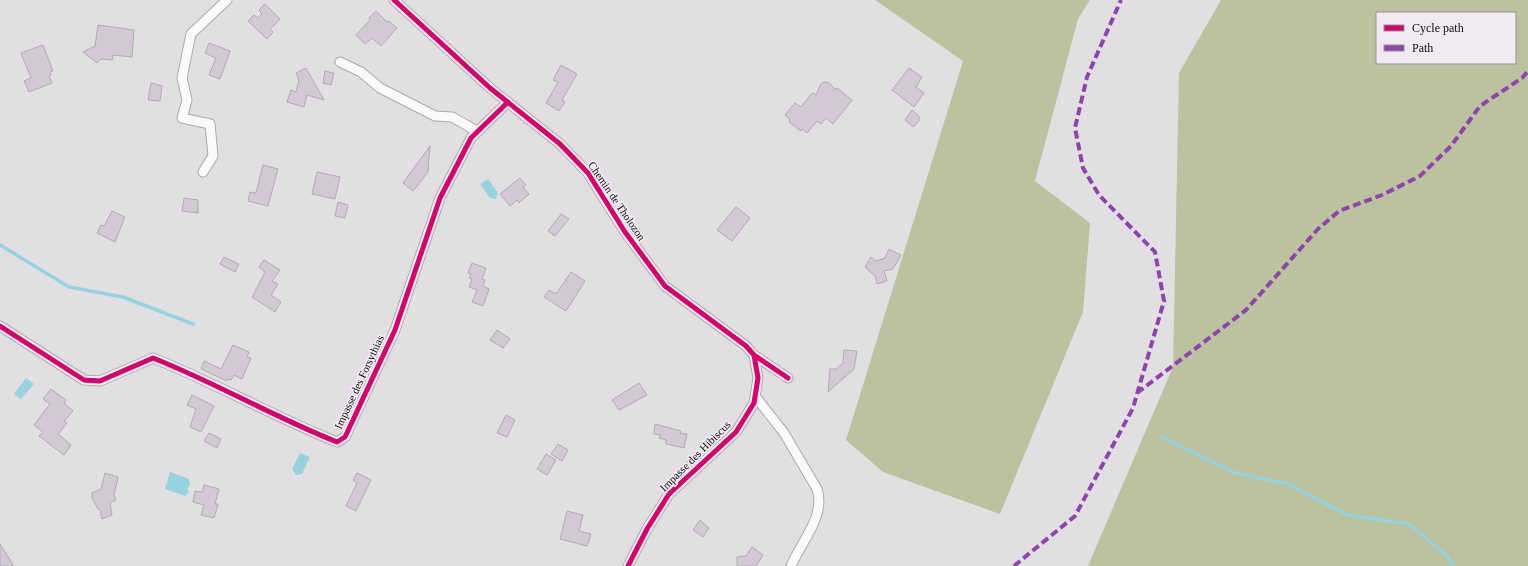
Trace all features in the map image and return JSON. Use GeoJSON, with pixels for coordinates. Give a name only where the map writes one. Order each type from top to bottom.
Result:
{"type":"FeatureCollection","features":[{"type":"Feature","properties":{"kind":"street"},"geometry":{"type":"LineString","coordinates":[[203,172],[213,156],[210,124],[182,118],[187,100],[182,78],[191,34],[227,0]]}},
{"type":"Feature","properties":{"kind":"street","name":"Chemin de Tholozon"},"geometry":{"type":"LineString","coordinates":[[394,0],[508,102],[560,144],[588,173],[625,232],[665,286],[746,346],[754,355],[788,378]]}},
{"type":"Feature","properties":{"kind":"street"},"geometry":{"type":"LineString","coordinates":[[340,62],[361,72],[380,88],[435,116],[452,117],[477,131]]}},
{"type":"Feature","properties":{"kind":"street","name":"Impasse des Forsythias"},"geometry":{"type":"LineString","coordinates":[[0,326],[84,380],[100,381],[153,358],[176,367],[297,426],[337,442],[345,437],[395,330],[440,198],[471,138],[508,102]]}},
{"type":"Feature","properties":{"kind":"street","name":"Impasse des Hibiscus"},"geometry":{"type":"LineString","coordinates":[[628,566],[647,529],[669,494],[736,432],[754,404],[758,378],[754,355]]}},
{"type":"Feature","properties":{"kind":"street"},"geometry":{"type":"LineString","coordinates":[[755,396],[784,432],[817,489],[820,498],[817,515],[791,566]]}},
{"type":"Feature","properties":{"kind":"green space"},"geometry":{"type":"Polygon","coordinates":[[[875,0],[1090,0],[1078,19],[1035,181],[1090,223],[1083,312],[1000,514],[883,472],[846,440],[963,61],[875,0]]]}},
{"type":"Feature","properties":{"kind":"green space"},"geometry":{"type":"Polygon","coordinates":[[[1221,0],[1528,0],[1528,566],[1088,566],[1173,367],[1179,73],[1221,0]]]}},
{"type":"Feature","properties":{"kind":"water"},"geometry":{"type":"Polygon","coordinates":[[[488,179],[498,193],[496,199],[490,198],[480,184],[488,179]]]}},
{"type":"Feature","properties":{"kind":"water"},"geometry":{"type":"Polygon","coordinates":[[[26,378],[34,384],[21,399],[14,394],[26,378]]]}},
{"type":"Feature","properties":{"kind":"water"},"geometry":{"type":"Polygon","coordinates":[[[300,453],[310,457],[302,474],[296,475],[292,469],[300,453]]]}},
{"type":"Feature","properties":{"kind":"water"},"geometry":{"type":"Polygon","coordinates":[[[170,472],[189,479],[190,485],[187,489],[189,492],[185,496],[165,489],[170,472]]]}},
{"type":"Feature","properties":{"kind":"building"},"geometry":{"type":"Polygon","coordinates":[[[265,4],[280,19],[270,29],[273,32],[267,39],[248,21],[254,15],[258,18],[262,14],[259,10],[265,4]]]}},
{"type":"Feature","properties":{"kind":"building"},"geometry":{"type":"Polygon","coordinates":[[[376,11],[387,22],[389,21],[397,28],[381,46],[372,38],[365,44],[356,35],[376,11]]]}},
{"type":"Feature","properties":{"kind":"building"},"geometry":{"type":"Polygon","coordinates":[[[98,25],[134,30],[132,57],[113,55],[112,60],[101,59],[97,63],[83,52],[95,46],[98,25]]]}},
{"type":"Feature","properties":{"kind":"building"},"geometry":{"type":"Polygon","coordinates":[[[209,43],[230,51],[220,79],[209,75],[216,58],[205,53],[209,43]]]}},
{"type":"Feature","properties":{"kind":"building"},"geometry":{"type":"Polygon","coordinates":[[[43,45],[53,71],[50,72],[51,75],[49,76],[52,83],[29,92],[24,81],[31,78],[21,53],[43,45]]]}},
{"type":"Feature","properties":{"kind":"building"},"geometry":{"type":"Polygon","coordinates":[[[561,65],[577,74],[562,100],[565,102],[559,111],[546,103],[558,82],[553,80],[561,65]]]}},
{"type":"Feature","properties":{"kind":"building"},"geometry":{"type":"Polygon","coordinates":[[[306,68],[324,100],[307,95],[304,107],[287,102],[291,90],[296,92],[299,80],[296,73],[306,68]]]}},
{"type":"Feature","properties":{"kind":"building"},"geometry":{"type":"Polygon","coordinates":[[[909,68],[922,77],[916,87],[924,93],[914,107],[892,90],[909,68]]]}},
{"type":"Feature","properties":{"kind":"building"},"geometry":{"type":"Polygon","coordinates":[[[325,71],[334,73],[331,85],[323,83],[325,71]]]}},
{"type":"Feature","properties":{"kind":"building"},"geometry":{"type":"Polygon","coordinates":[[[824,82],[829,83],[836,90],[837,88],[852,100],[833,124],[826,118],[821,124],[817,121],[807,133],[802,129],[801,131],[789,122],[790,120],[785,115],[795,103],[801,107],[812,93],[816,95],[821,84],[824,82]]]}},
{"type":"Feature","properties":{"kind":"building"},"geometry":{"type":"Polygon","coordinates":[[[151,83],[162,86],[160,101],[148,100],[151,83]]]}},
{"type":"Feature","properties":{"kind":"building"},"geometry":{"type":"Polygon","coordinates":[[[912,110],[919,116],[919,121],[913,127],[905,120],[912,110]]]}},
{"type":"Feature","properties":{"kind":"building"},"geometry":{"type":"Polygon","coordinates":[[[430,146],[428,172],[413,191],[403,183],[430,146]]]}},
{"type":"Feature","properties":{"kind":"building"},"geometry":{"type":"Polygon","coordinates":[[[263,165],[278,169],[268,206],[248,201],[250,192],[256,193],[263,165]]]}},
{"type":"Feature","properties":{"kind":"building"},"geometry":{"type":"Polygon","coordinates":[[[317,172],[340,177],[335,199],[312,194],[317,172]]]}},
{"type":"Feature","properties":{"kind":"building"},"geometry":{"type":"Polygon","coordinates":[[[520,178],[526,185],[523,187],[529,194],[519,203],[517,200],[510,206],[500,194],[520,178]]]}},
{"type":"Feature","properties":{"kind":"building"},"geometry":{"type":"Polygon","coordinates":[[[184,198],[198,200],[198,213],[182,211],[184,198]]]}},
{"type":"Feature","properties":{"kind":"building"},"geometry":{"type":"Polygon","coordinates":[[[338,202],[348,205],[345,218],[335,216],[338,202]]]}},
{"type":"Feature","properties":{"kind":"building"},"geometry":{"type":"Polygon","coordinates":[[[736,207],[750,218],[732,241],[717,230],[736,207]]]}},
{"type":"Feature","properties":{"kind":"building"},"geometry":{"type":"Polygon","coordinates":[[[112,211],[125,217],[115,242],[97,233],[101,225],[104,226],[112,211]]]}},
{"type":"Feature","properties":{"kind":"building"},"geometry":{"type":"Polygon","coordinates":[[[561,214],[569,219],[555,236],[548,231],[561,214]]]}},
{"type":"Feature","properties":{"kind":"building"},"geometry":{"type":"Polygon","coordinates":[[[889,249],[901,255],[893,269],[884,271],[887,281],[877,284],[875,276],[865,267],[871,257],[876,261],[885,258],[889,249]]]}},
{"type":"Feature","properties":{"kind":"building"},"geometry":{"type":"Polygon","coordinates":[[[224,257],[239,264],[235,272],[220,264],[224,257]]]}},
{"type":"Feature","properties":{"kind":"building"},"geometry":{"type":"Polygon","coordinates":[[[264,260],[280,270],[272,281],[278,284],[271,295],[281,302],[275,312],[252,297],[265,272],[259,267],[264,260]]]}},
{"type":"Feature","properties":{"kind":"building"},"geometry":{"type":"Polygon","coordinates":[[[472,263],[486,268],[482,279],[485,280],[483,286],[489,289],[483,306],[472,302],[477,290],[469,287],[472,279],[469,278],[471,274],[468,273],[472,263]]]}},
{"type":"Feature","properties":{"kind":"building"},"geometry":{"type":"Polygon","coordinates":[[[571,272],[585,281],[566,311],[544,297],[549,290],[556,294],[571,272]]]}},
{"type":"Feature","properties":{"kind":"building"},"geometry":{"type":"Polygon","coordinates":[[[497,330],[510,339],[503,348],[490,340],[497,330]]]}},
{"type":"Feature","properties":{"kind":"building"},"geometry":{"type":"Polygon","coordinates":[[[233,345],[249,352],[247,357],[251,358],[242,379],[234,375],[231,380],[228,379],[227,381],[201,369],[204,361],[221,369],[233,345]]]}},
{"type":"Feature","properties":{"kind":"building"},"geometry":{"type":"Polygon","coordinates":[[[844,350],[857,351],[854,369],[828,392],[830,369],[836,369],[843,363],[844,350]]]}},
{"type":"Feature","properties":{"kind":"building"},"geometry":{"type":"Polygon","coordinates":[[[639,383],[647,395],[619,410],[612,400],[639,383]]]}},
{"type":"Feature","properties":{"kind":"building"},"geometry":{"type":"Polygon","coordinates":[[[51,389],[66,400],[64,403],[73,411],[64,421],[67,423],[58,434],[71,445],[64,455],[39,436],[43,432],[34,425],[50,404],[43,399],[51,389]]]}},
{"type":"Feature","properties":{"kind":"building"},"geometry":{"type":"Polygon","coordinates":[[[192,395],[214,406],[201,432],[190,427],[196,409],[187,405],[192,395]]]}},
{"type":"Feature","properties":{"kind":"building"},"geometry":{"type":"Polygon","coordinates":[[[506,415],[515,420],[507,437],[497,433],[506,415]]]}},
{"type":"Feature","properties":{"kind":"building"},"geometry":{"type":"Polygon","coordinates":[[[655,424],[687,434],[684,448],[666,444],[666,440],[659,438],[660,435],[654,434],[655,424]]]}},
{"type":"Feature","properties":{"kind":"building"},"geometry":{"type":"Polygon","coordinates":[[[209,433],[221,439],[217,448],[204,441],[209,433]]]}},
{"type":"Feature","properties":{"kind":"building"},"geometry":{"type":"Polygon","coordinates":[[[558,444],[568,450],[562,461],[551,454],[558,444]]]}},
{"type":"Feature","properties":{"kind":"building"},"geometry":{"type":"Polygon","coordinates":[[[546,454],[556,460],[547,475],[537,469],[546,454]]]}},
{"type":"Feature","properties":{"kind":"building"},"geometry":{"type":"Polygon","coordinates":[[[692,456],[696,461],[685,471],[681,468],[692,456]]]}},
{"type":"Feature","properties":{"kind":"building"},"geometry":{"type":"Polygon","coordinates":[[[105,473],[118,477],[114,495],[116,500],[110,503],[112,515],[102,519],[100,509],[98,509],[92,498],[92,493],[101,489],[105,473]]]}},
{"type":"Feature","properties":{"kind":"building"},"geometry":{"type":"Polygon","coordinates":[[[357,473],[371,480],[356,511],[346,506],[357,483],[353,480],[357,473]]]}},
{"type":"Feature","properties":{"kind":"building"},"geometry":{"type":"Polygon","coordinates":[[[204,485],[219,489],[215,504],[218,504],[214,518],[201,515],[204,505],[193,502],[195,491],[202,492],[204,485]]]}},
{"type":"Feature","properties":{"kind":"building"},"geometry":{"type":"Polygon","coordinates":[[[567,511],[583,515],[579,531],[591,534],[587,546],[560,539],[567,511]]]}},
{"type":"Feature","properties":{"kind":"building"},"geometry":{"type":"Polygon","coordinates":[[[700,520],[709,528],[703,537],[693,530],[700,520]]]}},
{"type":"Feature","properties":{"kind":"building"},"geometry":{"type":"Polygon","coordinates":[[[0,544],[14,566],[0,566],[0,544]]]}},
{"type":"Feature","properties":{"kind":"building"},"geometry":{"type":"Polygon","coordinates":[[[752,547],[763,555],[756,566],[737,566],[737,557],[746,556],[752,547]]]}},
{"type":"Feature","properties":{"kind":"waterway"},"geometry":{"type":"LineString","coordinates":[[0,245],[69,287],[123,297],[193,324]]}},
{"type":"Feature","properties":{"kind":"waterway"},"geometry":{"type":"LineString","coordinates":[[1162,437],[1235,473],[1288,484],[1348,515],[1409,524],[1447,556],[1453,566]]}},
{"type":"Feature","properties":{"kind":"marked path"},"geometry":{"type":"LineString","coordinates":[[1014,566],[1075,516],[1133,408],[1164,301],[1155,252],[1099,195],[1083,168],[1075,128],[1087,77],[1121,0]]}},
{"type":"Feature","properties":{"kind":"marked path"},"geometry":{"type":"LineString","coordinates":[[1137,393],[1246,310],[1318,229],[1339,211],[1382,195],[1420,176],[1451,146],[1480,106],[1522,78],[1528,71]]}},
{"type":"Feature","properties":{"kind":"cycle path"},"geometry":{"type":"LineString","coordinates":[[394,0],[490,88],[560,144],[588,173],[625,232],[665,286],[746,346],[754,355],[788,378]]}},
{"type":"Feature","properties":{"kind":"cycle path"},"geometry":{"type":"LineString","coordinates":[[0,326],[84,380],[100,381],[153,358],[337,442],[345,437],[395,330],[440,198],[471,138],[508,102]]}},
{"type":"Feature","properties":{"kind":"cycle path"},"geometry":{"type":"LineString","coordinates":[[628,566],[647,529],[669,494],[736,432],[754,403],[758,378],[754,355]]}}]}
